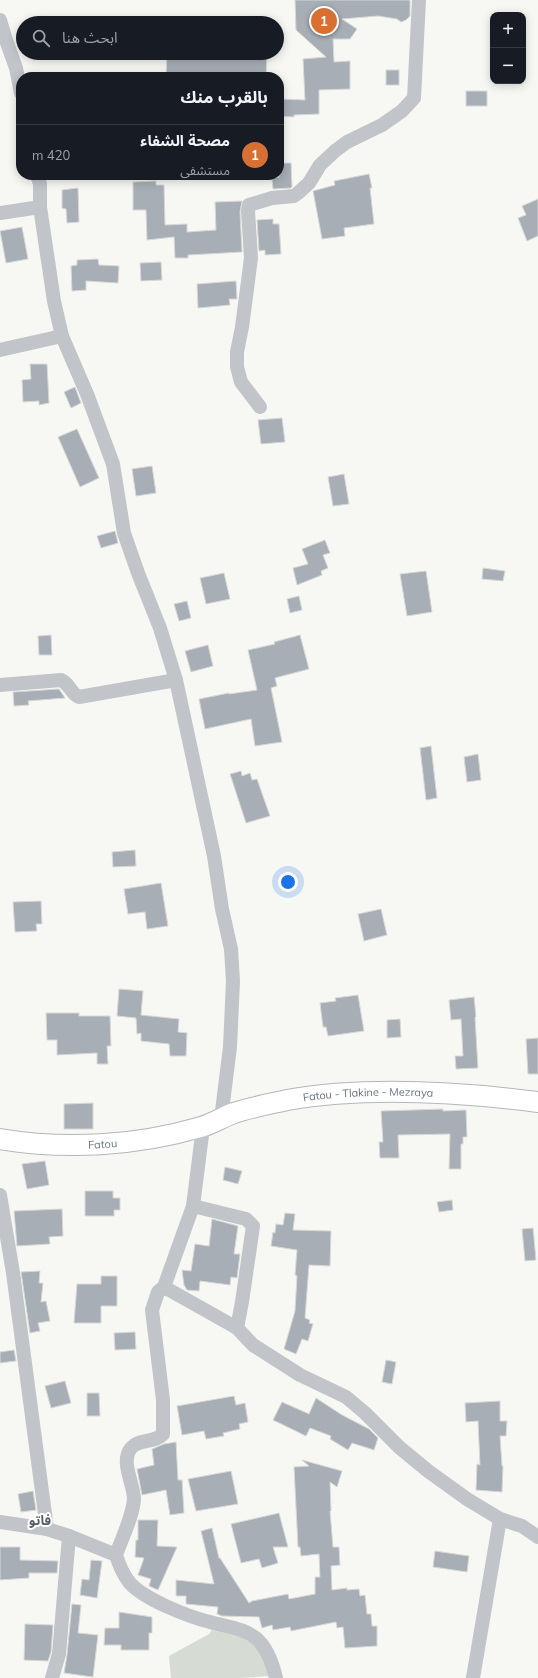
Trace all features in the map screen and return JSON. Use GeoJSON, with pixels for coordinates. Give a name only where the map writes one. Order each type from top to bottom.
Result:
{"type":"FeatureCollection","features":[{"type":"Feature","properties":{"kind":"street"},"geometry":{"type":"LineString","coordinates":[[260,406],[242,382],[237,367],[237,352],[242,327],[251,258],[248,211],[249,204],[272,198],[294,196],[308,183],[320,165],[346,142],[382,125],[402,111],[414,98],[420,0]]}},
{"type":"Feature","properties":{"kind":"street"},"geometry":{"type":"LineString","coordinates":[[0,20],[17,72]]}},
{"type":"Feature","properties":{"kind":"street"},"geometry":{"type":"LineString","coordinates":[[39,180],[40,207],[54,301],[62,336],[87,394],[113,464],[124,533],[160,628],[176,680],[214,856],[222,909],[231,949],[232,1010],[226,1088],[212,1123],[193,1206],[164,1288],[158,1292],[152,1310],[164,1400],[163,1434],[156,1440],[137,1443],[131,1448],[128,1454],[127,1462],[134,1498],[124,1534],[116,1555],[130,1584],[153,1600],[208,1622],[243,1630],[258,1640],[267,1651],[276,1678]]}},
{"type":"Feature","properties":{"kind":"street"},"geometry":{"type":"LineString","coordinates":[[0,213],[40,207]]}},
{"type":"Feature","properties":{"kind":"street"},"geometry":{"type":"LineString","coordinates":[[0,350],[62,336]]}},
{"type":"Feature","properties":{"kind":"street"},"geometry":{"type":"LineString","coordinates":[[0,685],[61,680],[67,683],[75,696],[79,697],[176,680]]}},
{"type":"Feature","properties":{"kind":"street","name":"Fatou - Tlakine - Mezraya"},"geometry":{"type":"LineString","coordinates":[[212,1123],[264,1105],[331,1094],[376,1092],[513,1099],[538,1102]]}},
{"type":"Feature","properties":{"kind":"street","name":"Fatou"},"geometry":{"type":"LineString","coordinates":[[0,1139],[47,1145],[118,1143],[148,1140],[212,1123]]}},
{"type":"Feature","properties":{"kind":"street"},"geometry":{"type":"LineString","coordinates":[[0,1195],[47,1529]]}},
{"type":"Feature","properties":{"kind":"street"},"geometry":{"type":"LineString","coordinates":[[193,1206],[246,1219],[253,1226],[237,1328]]}},
{"type":"Feature","properties":{"kind":"street"},"geometry":{"type":"LineString","coordinates":[[164,1288],[237,1328],[253,1345],[300,1375],[346,1397],[365,1413],[399,1447],[428,1471],[467,1499],[500,1519],[522,1526],[538,1537]]}},
{"type":"Feature","properties":{"kind":"street"},"geometry":{"type":"LineString","coordinates":[[473,1678],[500,1519]]}},
{"type":"Feature","properties":{"kind":"street"},"geometry":{"type":"LineString","coordinates":[[0,1522],[47,1529],[69,1536],[116,1555]]}},
{"type":"Feature","properties":{"kind":"street"},"geometry":{"type":"LineString","coordinates":[[52,1678],[59,1654],[69,1536]]}},
{"type":"Feature","properties":{"kind":"shaded area"},"geometry":{"type":"Polygon","coordinates":[[[212,1630],[234,1635],[250,1642],[261,1654],[269,1676],[241,1678],[171,1678],[169,1656],[209,1634],[212,1630]]]}},
{"type":"Feature","properties":{"kind":"building"},"geometry":{"type":"Polygon","coordinates":[[[295,0],[410,0],[410,16],[401,22],[397,19],[378,16],[342,19],[357,29],[350,39],[333,39],[334,62],[350,61],[350,89],[319,90],[319,114],[294,115],[294,117],[284,116],[284,99],[305,100],[303,59],[326,57],[296,30],[295,0]]]}},
{"type":"Feature","properties":{"kind":"building"},"geometry":{"type":"Polygon","coordinates":[[[167,60],[267,60],[266,72],[166,72],[167,60]]]}},
{"type":"Feature","properties":{"kind":"building"},"geometry":{"type":"Polygon","coordinates":[[[386,70],[399,70],[399,85],[386,85],[386,70]]]}},
{"type":"Feature","properties":{"kind":"building"},"geometry":{"type":"Polygon","coordinates":[[[466,91],[487,91],[487,106],[466,106],[466,91]]]}},
{"type":"Feature","properties":{"kind":"building"},"geometry":{"type":"Polygon","coordinates":[[[284,163],[291,163],[292,187],[273,189],[272,180],[284,180],[284,163]]]}},
{"type":"Feature","properties":{"kind":"building"},"geometry":{"type":"Polygon","coordinates":[[[369,174],[372,188],[370,188],[374,224],[344,228],[345,236],[322,239],[313,191],[335,185],[334,181],[369,174]]]}},
{"type":"Feature","properties":{"kind":"building"},"geometry":{"type":"Polygon","coordinates":[[[156,181],[156,185],[164,185],[165,225],[187,224],[187,232],[216,230],[215,202],[242,201],[240,212],[242,252],[188,255],[188,258],[175,258],[174,237],[147,240],[146,210],[133,210],[133,182],[156,181]]]}},
{"type":"Feature","properties":{"kind":"building"},"geometry":{"type":"Polygon","coordinates":[[[78,188],[79,222],[67,223],[66,209],[62,208],[62,190],[78,188]]]}},
{"type":"Feature","properties":{"kind":"building"},"geometry":{"type":"Polygon","coordinates":[[[538,199],[538,236],[527,241],[518,218],[526,215],[522,206],[538,199]]]}},
{"type":"Feature","properties":{"kind":"building"},"geometry":{"type":"Polygon","coordinates":[[[273,219],[273,224],[279,224],[281,254],[265,255],[265,250],[259,251],[257,220],[273,219]]]}},
{"type":"Feature","properties":{"kind":"building"},"geometry":{"type":"Polygon","coordinates":[[[22,227],[28,259],[6,263],[0,231],[22,227]]]}},
{"type":"Feature","properties":{"kind":"building"},"geometry":{"type":"Polygon","coordinates":[[[98,259],[99,265],[119,266],[118,283],[86,281],[86,290],[72,291],[71,266],[77,265],[77,260],[98,259]]]}},
{"type":"Feature","properties":{"kind":"building"},"geometry":{"type":"Polygon","coordinates":[[[161,262],[162,280],[141,281],[140,263],[161,262]]]}},
{"type":"Feature","properties":{"kind":"building"},"geometry":{"type":"Polygon","coordinates":[[[236,281],[237,299],[229,299],[230,305],[198,308],[197,284],[236,281]]]}},
{"type":"Feature","properties":{"kind":"building"},"geometry":{"type":"Polygon","coordinates":[[[30,364],[47,364],[49,403],[39,405],[39,401],[23,402],[22,380],[31,379],[30,364]]]}},
{"type":"Feature","properties":{"kind":"building"},"geometry":{"type":"Polygon","coordinates":[[[75,387],[81,403],[71,408],[64,392],[75,387]]]}},
{"type":"Feature","properties":{"kind":"building"},"geometry":{"type":"Polygon","coordinates":[[[282,418],[285,442],[261,444],[258,420],[282,418]]]}},
{"type":"Feature","properties":{"kind":"building"},"geometry":{"type":"Polygon","coordinates":[[[77,429],[99,478],[80,487],[58,437],[77,429]]]}},
{"type":"Feature","properties":{"kind":"building"},"geometry":{"type":"Polygon","coordinates":[[[152,466],[156,493],[136,496],[132,469],[152,466]]]}},
{"type":"Feature","properties":{"kind":"building"},"geometry":{"type":"Polygon","coordinates":[[[344,474],[349,504],[333,506],[328,477],[344,474]]]}},
{"type":"Feature","properties":{"kind":"building"},"geometry":{"type":"Polygon","coordinates":[[[115,531],[118,543],[101,548],[97,536],[115,531]]]}},
{"type":"Feature","properties":{"kind":"building"},"geometry":{"type":"Polygon","coordinates":[[[325,540],[330,553],[323,555],[328,568],[321,571],[322,575],[297,585],[293,568],[308,564],[302,549],[325,540]]]}},
{"type":"Feature","properties":{"kind":"building"},"geometry":{"type":"Polygon","coordinates":[[[483,568],[505,571],[503,581],[482,579],[483,568]]]}},
{"type":"Feature","properties":{"kind":"building"},"geometry":{"type":"Polygon","coordinates":[[[426,571],[432,612],[407,616],[400,574],[426,571]]]}},
{"type":"Feature","properties":{"kind":"building"},"geometry":{"type":"Polygon","coordinates":[[[224,573],[230,599],[206,604],[200,578],[224,573]]]}},
{"type":"Feature","properties":{"kind":"building"},"geometry":{"type":"Polygon","coordinates":[[[299,596],[302,610],[290,613],[287,599],[299,596]]]}},
{"type":"Feature","properties":{"kind":"building"},"geometry":{"type":"Polygon","coordinates":[[[187,601],[191,618],[179,621],[174,604],[187,601]]]}},
{"type":"Feature","properties":{"kind":"building"},"geometry":{"type":"Polygon","coordinates":[[[51,635],[52,655],[39,655],[38,636],[51,635]]]}},
{"type":"Feature","properties":{"kind":"building"},"geometry":{"type":"Polygon","coordinates":[[[300,635],[309,669],[275,678],[277,686],[271,688],[282,742],[255,746],[251,719],[205,729],[199,699],[229,693],[257,690],[248,650],[275,644],[274,642],[300,635]]]}},
{"type":"Feature","properties":{"kind":"building"},"geometry":{"type":"Polygon","coordinates":[[[208,645],[213,666],[191,672],[185,651],[208,645]]]}},
{"type":"Feature","properties":{"kind":"building"},"geometry":{"type":"Polygon","coordinates":[[[59,689],[65,698],[28,701],[29,705],[14,706],[13,692],[59,689]]]}},
{"type":"Feature","properties":{"kind":"building"},"geometry":{"type":"Polygon","coordinates":[[[431,746],[437,798],[426,800],[420,748],[431,746]]]}},
{"type":"Feature","properties":{"kind":"building"},"geometry":{"type":"Polygon","coordinates":[[[478,754],[481,780],[467,782],[464,757],[478,754]]]}},
{"type":"Feature","properties":{"kind":"building"},"geometry":{"type":"Polygon","coordinates":[[[241,771],[242,776],[250,773],[252,780],[257,779],[270,816],[246,823],[230,774],[241,771]]]}},
{"type":"Feature","properties":{"kind":"building"},"geometry":{"type":"Polygon","coordinates":[[[135,850],[136,866],[113,867],[112,852],[135,850]]]}},
{"type":"Feature","properties":{"kind":"building"},"geometry":{"type":"Polygon","coordinates":[[[161,883],[168,926],[147,929],[145,912],[128,914],[124,889],[161,883]]]}},
{"type":"Feature","properties":{"kind":"building"},"geometry":{"type":"Polygon","coordinates":[[[41,901],[42,924],[36,924],[37,931],[15,932],[13,902],[41,901]]]}},
{"type":"Feature","properties":{"kind":"building"},"geometry":{"type":"Polygon","coordinates":[[[381,909],[387,935],[364,941],[358,914],[381,909]]]}},
{"type":"Feature","properties":{"kind":"building"},"geometry":{"type":"Polygon","coordinates":[[[119,989],[143,991],[141,1015],[179,1019],[178,1032],[187,1033],[186,1056],[170,1056],[169,1044],[141,1041],[141,1033],[137,1034],[136,1018],[117,1016],[119,989]]]}},
{"type":"Feature","properties":{"kind":"building"},"geometry":{"type":"Polygon","coordinates":[[[358,995],[364,1031],[328,1036],[326,1027],[323,1027],[320,1003],[336,1001],[335,998],[358,995]]]}},
{"type":"Feature","properties":{"kind":"building"},"geometry":{"type":"Polygon","coordinates":[[[474,997],[478,1068],[456,1069],[455,1056],[463,1056],[461,1019],[451,1020],[449,1000],[474,997]]]}},
{"type":"Feature","properties":{"kind":"building"},"geometry":{"type":"Polygon","coordinates":[[[46,1013],[79,1013],[79,1016],[110,1016],[111,1046],[107,1046],[108,1064],[97,1064],[97,1053],[57,1055],[57,1040],[47,1040],[46,1013]]]}},
{"type":"Feature","properties":{"kind":"building"},"geometry":{"type":"Polygon","coordinates":[[[400,1019],[401,1037],[387,1038],[387,1020],[400,1019]]]}},
{"type":"Feature","properties":{"kind":"building"},"geometry":{"type":"Polygon","coordinates":[[[538,1038],[538,1074],[528,1074],[526,1039],[538,1038]]]}},
{"type":"Feature","properties":{"kind":"building"},"geometry":{"type":"Polygon","coordinates":[[[93,1103],[93,1129],[64,1129],[64,1104],[93,1103]]]}},
{"type":"Feature","properties":{"kind":"building"},"geometry":{"type":"Polygon","coordinates":[[[443,1109],[443,1111],[466,1110],[467,1137],[463,1137],[463,1144],[461,1144],[461,1169],[449,1169],[450,1134],[398,1135],[399,1158],[380,1158],[379,1142],[383,1142],[381,1111],[443,1109]]]}},
{"type":"Feature","properties":{"kind":"building"},"geometry":{"type":"Polygon","coordinates":[[[45,1161],[49,1185],[27,1189],[22,1164],[45,1161]]]}},
{"type":"Feature","properties":{"kind":"building"},"geometry":{"type":"Polygon","coordinates":[[[225,1167],[242,1171],[238,1184],[223,1180],[225,1167]]]}},
{"type":"Feature","properties":{"kind":"building"},"geometry":{"type":"Polygon","coordinates":[[[85,1191],[113,1191],[113,1198],[120,1198],[120,1210],[114,1210],[114,1216],[85,1216],[85,1191]]]}},
{"type":"Feature","properties":{"kind":"building"},"geometry":{"type":"Polygon","coordinates":[[[452,1200],[453,1210],[439,1212],[437,1202],[452,1200]]]}},
{"type":"Feature","properties":{"kind":"building"},"geometry":{"type":"Polygon","coordinates":[[[62,1209],[63,1236],[49,1237],[50,1244],[17,1246],[14,1211],[62,1209]]]}},
{"type":"Feature","properties":{"kind":"building"},"geometry":{"type":"Polygon","coordinates":[[[285,1213],[295,1214],[293,1230],[331,1231],[330,1266],[309,1265],[305,1318],[310,1320],[309,1323],[313,1324],[308,1341],[302,1339],[296,1354],[284,1349],[295,1311],[297,1250],[271,1246],[276,1224],[283,1225],[285,1213]]]}},
{"type":"Feature","properties":{"kind":"building"},"geometry":{"type":"Polygon","coordinates":[[[212,1219],[238,1226],[234,1254],[240,1254],[237,1278],[231,1277],[230,1285],[200,1281],[199,1291],[187,1290],[184,1285],[182,1270],[191,1271],[195,1244],[209,1246],[212,1219]]]}},
{"type":"Feature","properties":{"kind":"building"},"geometry":{"type":"Polygon","coordinates":[[[533,1228],[536,1260],[525,1261],[522,1229],[533,1228]]]}},
{"type":"Feature","properties":{"kind":"building"},"geometry":{"type":"Polygon","coordinates":[[[40,1271],[39,1283],[43,1283],[41,1302],[46,1301],[50,1321],[38,1323],[40,1331],[30,1333],[21,1272],[40,1271]]]}},
{"type":"Feature","properties":{"kind":"building"},"geometry":{"type":"Polygon","coordinates":[[[101,1276],[117,1276],[117,1306],[101,1306],[101,1323],[74,1323],[77,1284],[101,1284],[101,1276]]]}},
{"type":"Feature","properties":{"kind":"building"},"geometry":{"type":"Polygon","coordinates":[[[135,1332],[136,1349],[115,1350],[114,1333],[135,1332]]]}},
{"type":"Feature","properties":{"kind":"building"},"geometry":{"type":"Polygon","coordinates":[[[14,1350],[16,1361],[0,1363],[0,1352],[14,1350]]]}},
{"type":"Feature","properties":{"kind":"building"},"geometry":{"type":"Polygon","coordinates":[[[386,1360],[396,1362],[392,1384],[382,1382],[386,1360]]]}},
{"type":"Feature","properties":{"kind":"building"},"geometry":{"type":"Polygon","coordinates":[[[65,1381],[71,1403],[51,1408],[45,1386],[65,1381]]]}},
{"type":"Feature","properties":{"kind":"building"},"geometry":{"type":"Polygon","coordinates":[[[87,1393],[99,1393],[100,1416],[87,1416],[87,1393]]]}},
{"type":"Feature","properties":{"kind":"building"},"geometry":{"type":"Polygon","coordinates":[[[234,1396],[236,1405],[245,1403],[248,1422],[239,1424],[240,1429],[223,1433],[224,1436],[206,1439],[204,1431],[182,1435],[177,1406],[234,1396]]]}},
{"type":"Feature","properties":{"kind":"building"},"geometry":{"type":"Polygon","coordinates":[[[316,1398],[342,1415],[369,1429],[378,1438],[374,1450],[352,1443],[348,1450],[330,1439],[331,1436],[310,1428],[306,1436],[273,1420],[282,1402],[309,1414],[316,1398]]]}},
{"type":"Feature","properties":{"kind":"building"},"geometry":{"type":"Polygon","coordinates":[[[500,1401],[500,1421],[507,1421],[506,1436],[500,1436],[503,1466],[502,1492],[476,1490],[477,1464],[480,1465],[478,1421],[466,1422],[465,1403],[500,1401]]]}},
{"type":"Feature","properties":{"kind":"building"},"geometry":{"type":"Polygon","coordinates":[[[176,1442],[178,1480],[182,1480],[184,1513],[170,1515],[166,1490],[142,1495],[137,1469],[154,1465],[152,1449],[164,1444],[176,1442]]]}},
{"type":"Feature","properties":{"kind":"building"},"geometry":{"type":"Polygon","coordinates":[[[302,1460],[342,1471],[337,1487],[330,1482],[330,1511],[333,1547],[339,1547],[340,1565],[331,1566],[332,1590],[347,1588],[347,1590],[359,1589],[360,1596],[365,1595],[367,1614],[371,1614],[372,1626],[377,1626],[377,1646],[345,1648],[343,1627],[337,1628],[336,1622],[291,1631],[290,1627],[273,1630],[272,1625],[262,1628],[259,1617],[222,1616],[217,1614],[218,1607],[186,1604],[186,1596],[176,1596],[176,1580],[214,1584],[201,1531],[212,1528],[219,1558],[249,1603],[252,1601],[288,1594],[289,1599],[315,1594],[315,1577],[320,1577],[319,1554],[301,1556],[300,1547],[298,1547],[294,1467],[309,1466],[302,1460]]]}},
{"type":"Feature","properties":{"kind":"building"},"geometry":{"type":"Polygon","coordinates":[[[231,1471],[238,1504],[196,1511],[188,1479],[231,1471]]]}},
{"type":"Feature","properties":{"kind":"building"},"geometry":{"type":"Polygon","coordinates":[[[33,1491],[36,1510],[21,1512],[18,1494],[33,1491]]]}},
{"type":"Feature","properties":{"kind":"building"},"geometry":{"type":"Polygon","coordinates":[[[279,1513],[288,1547],[273,1547],[278,1563],[262,1568],[259,1559],[241,1563],[231,1524],[279,1513]]]}},
{"type":"Feature","properties":{"kind":"building"},"geometry":{"type":"Polygon","coordinates":[[[138,1520],[158,1520],[157,1546],[177,1547],[158,1590],[149,1586],[151,1579],[138,1575],[144,1558],[135,1557],[136,1540],[138,1540],[138,1520]]]}},
{"type":"Feature","properties":{"kind":"building"},"geometry":{"type":"Polygon","coordinates":[[[0,1547],[20,1547],[20,1560],[58,1561],[57,1573],[29,1573],[29,1578],[0,1580],[0,1547]]]}},
{"type":"Feature","properties":{"kind":"building"},"geometry":{"type":"Polygon","coordinates":[[[435,1551],[469,1556],[467,1572],[433,1567],[435,1551]]]}},
{"type":"Feature","properties":{"kind":"building"},"geometry":{"type":"Polygon","coordinates":[[[91,1560],[102,1561],[97,1598],[80,1595],[82,1579],[89,1580],[91,1560]]]}},
{"type":"Feature","properties":{"kind":"building"},"geometry":{"type":"Polygon","coordinates":[[[72,1604],[81,1605],[78,1633],[98,1635],[93,1677],[64,1673],[72,1604]]]}},
{"type":"Feature","properties":{"kind":"building"},"geometry":{"type":"Polygon","coordinates":[[[119,1612],[152,1617],[152,1633],[149,1633],[149,1650],[121,1650],[121,1645],[104,1645],[105,1628],[119,1628],[119,1612]]]}},
{"type":"Feature","properties":{"kind":"building"},"geometry":{"type":"Polygon","coordinates":[[[25,1624],[53,1625],[51,1652],[48,1661],[24,1660],[25,1624]]]}},
{"type":"Feature","properties":{"kind":"place","name":"مصحة الشفاء"},"geometry":{"type":"Point","coordinates":[324,21]}},
{"type":"Feature","properties":{"kind":"district","name":"فاتو"},"geometry":{"type":"Point","coordinates":[40,1520]}}]}
